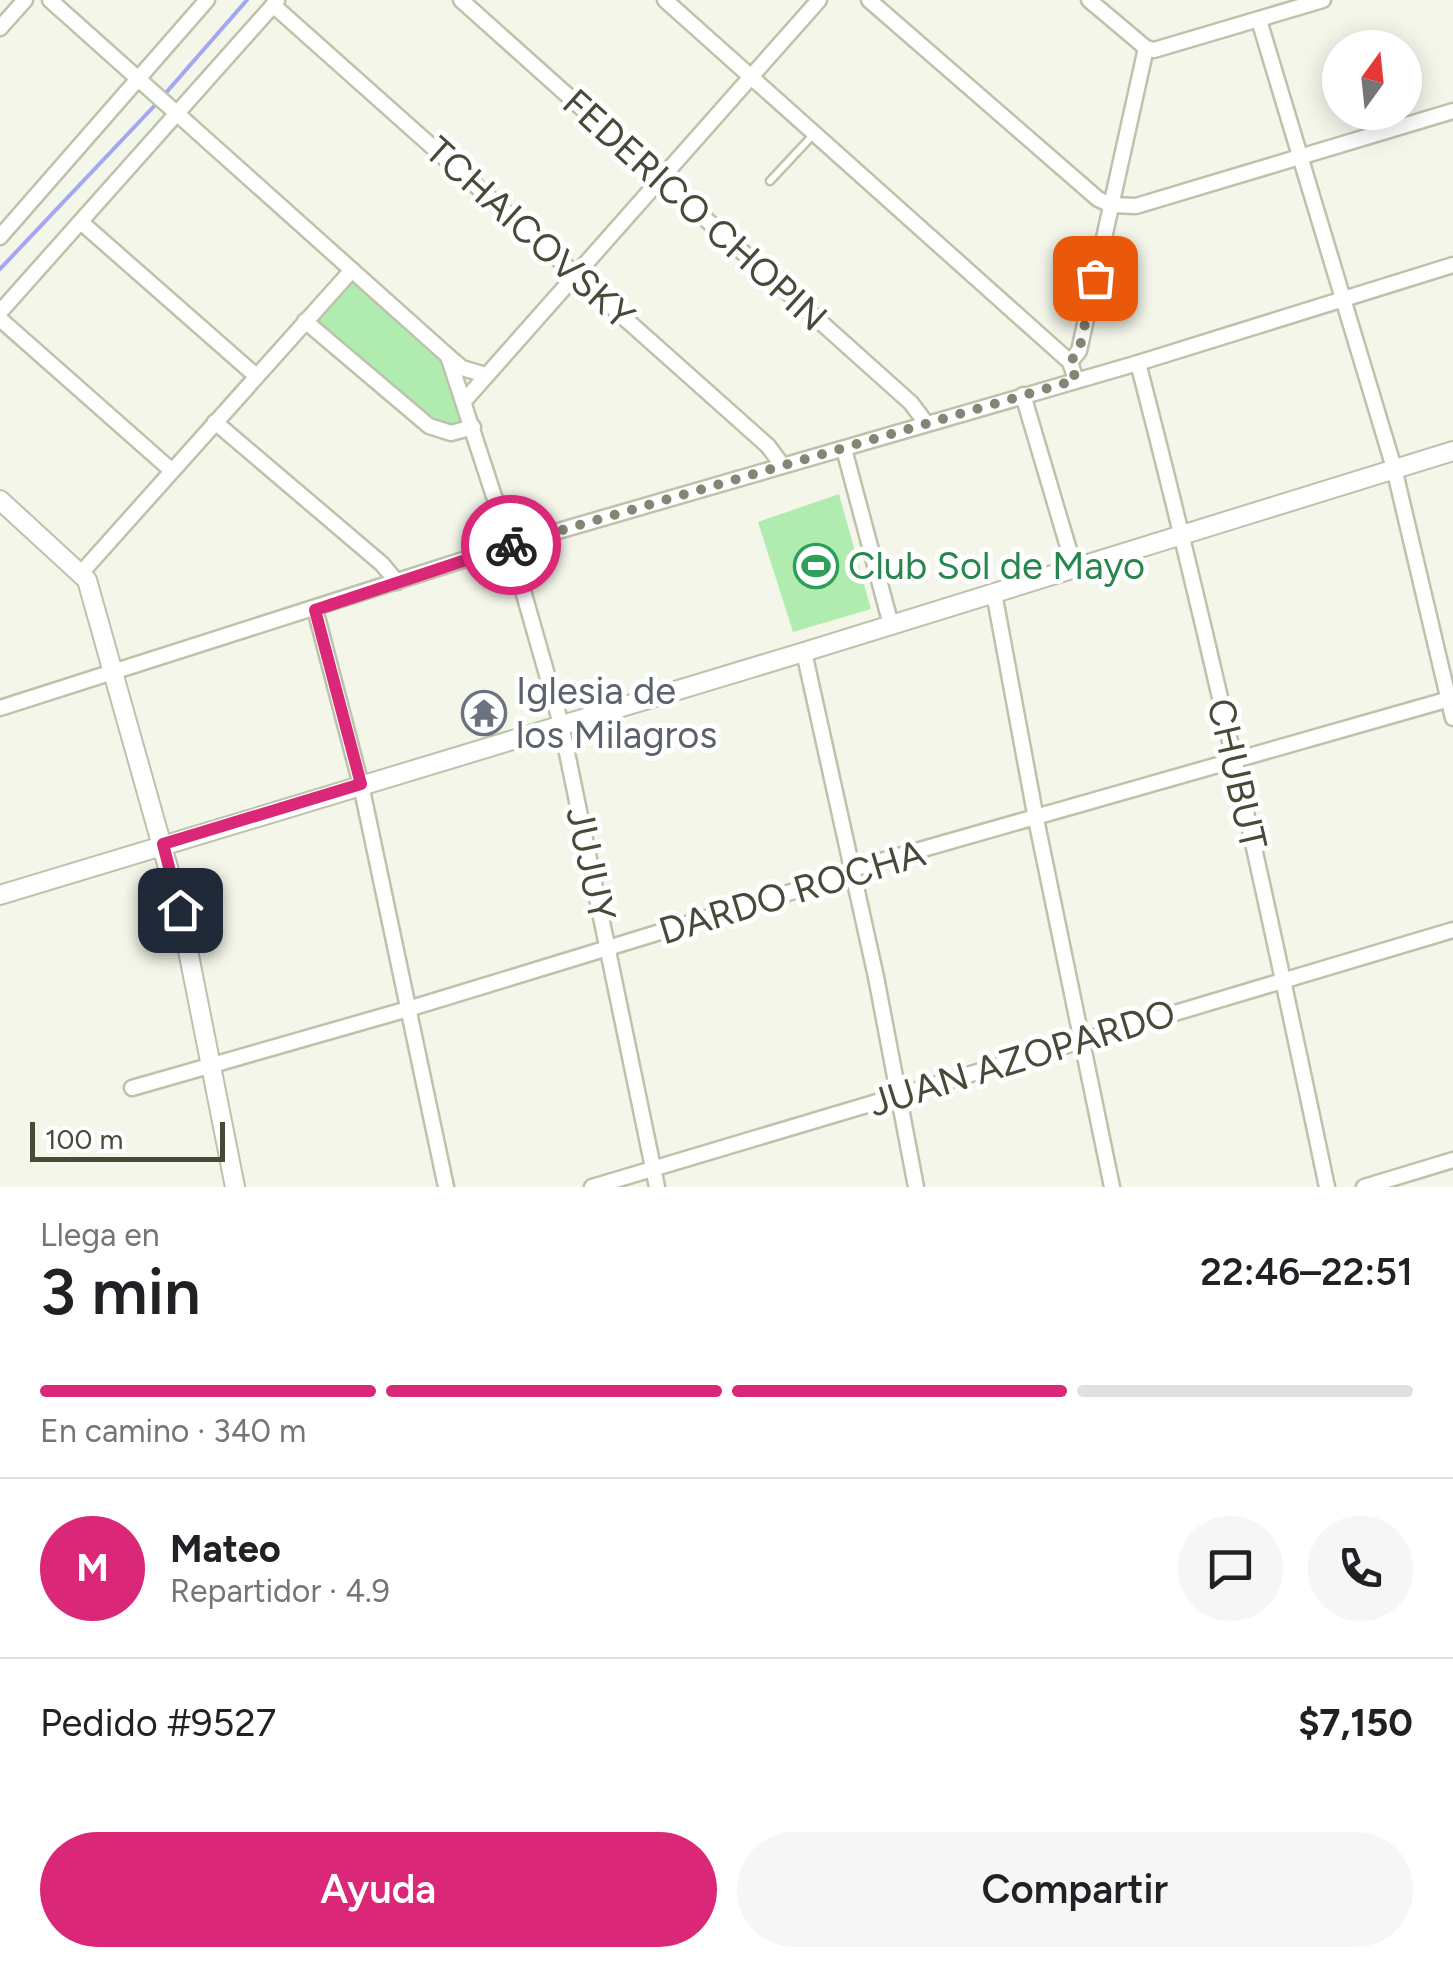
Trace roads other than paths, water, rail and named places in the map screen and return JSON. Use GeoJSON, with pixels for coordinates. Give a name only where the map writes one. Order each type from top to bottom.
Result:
{"type":"FeatureCollection","features":[{"type":"Feature","properties":{"kind":"street"},"geometry":{"type":"LineString","coordinates":[[0,28],[24,0]]}},
{"type":"Feature","properties":{"kind":"street"},"geometry":{"type":"LineString","coordinates":[[50,0],[448,356],[462,368],[486,375]]}},
{"type":"Feature","properties":{"kind":"street"},"geometry":{"type":"LineString","coordinates":[[0,237],[144,84],[207,0]]}},
{"type":"Feature","properties":{"kind":"street","name":"FEDERICO CHOPIN"},"geometry":{"type":"LineString","coordinates":[[460,0],[911,403],[926,423]]}},
{"type":"Feature","properties":{"kind":"street"},"geometry":{"type":"LineString","coordinates":[[665,0],[1070,362],[1076,380]]}},
{"type":"Feature","properties":{"kind":"street"},"geometry":{"type":"LineString","coordinates":[[465,400],[819,0]]}},
{"type":"Feature","properties":{"kind":"street"},"geometry":{"type":"LineString","coordinates":[[870,0],[1098,199],[1111,205],[1136,206],[1453,111]]}},
{"type":"Feature","properties":{"kind":"street"},"geometry":{"type":"LineString","coordinates":[[1089,0],[1146,48],[1154,50],[1322,0]]}},
{"type":"Feature","properties":{"kind":"street"},"geometry":{"type":"LineString","coordinates":[[172,470],[0,315],[173,109],[275,3]]}},
{"type":"Feature","properties":{"kind":"street","name":"TCHAICOVSKY"},"geometry":{"type":"LineString","coordinates":[[275,3],[768,446],[782,465]]}},
{"type":"Feature","properties":{"kind":"street"},"geometry":{"type":"LineString","coordinates":[[1259,20],[1394,468],[1453,718]]}},
{"type":"Feature","properties":{"kind":"street"},"geometry":{"type":"LineString","coordinates":[[1070,362],[1079,351],[1146,48]]}},
{"type":"Feature","properties":{"kind":"street"},"geometry":{"type":"LineString","coordinates":[[82,222],[255,375]]}},
{"type":"Feature","properties":{"kind":"street"},"geometry":{"type":"LineString","coordinates":[[0,708],[510,545],[1138,362],[1453,265]]}},
{"type":"Feature","properties":{"kind":"street"},"geometry":{"type":"LineString","coordinates":[[82,572],[352,270]]}},
{"type":"Feature","properties":{"kind":"street"},"geometry":{"type":"LineString","coordinates":[[305,321],[429,426],[452,434],[473,426]]}},
{"type":"Feature","properties":{"kind":"street","name":"JUJUY"},"geometry":{"type":"LineString","coordinates":[[448,356],[510,545],[561,724],[657,1187]]}},
{"type":"Feature","properties":{"kind":"street","name":"CHUBUT"},"geometry":{"type":"LineString","coordinates":[[1138,362],[1284,979],[1327,1187]]}},
{"type":"Feature","properties":{"kind":"street"},"geometry":{"type":"LineString","coordinates":[[1023,395],[1074,568]]}},
{"type":"Feature","properties":{"kind":"street"},"geometry":{"type":"LineString","coordinates":[[214,422],[382,564],[397,582]]}},
{"type":"Feature","properties":{"kind":"street"},"geometry":{"type":"LineString","coordinates":[[844,449],[891,625]]}},
{"type":"Feature","properties":{"kind":"street"},"geometry":{"type":"LineString","coordinates":[[0,895],[1453,451]]}},
{"type":"Feature","properties":{"kind":"street"},"geometry":{"type":"LineString","coordinates":[[3,508],[87,580],[163,844],[213,1066],[235,1187]]}},
{"type":"Feature","properties":{"kind":"street"},"geometry":{"type":"LineString","coordinates":[[994,593],[1112,1187]]}},
{"type":"Feature","properties":{"kind":"street"},"geometry":{"type":"LineString","coordinates":[[315,610],[361,784],[446,1187]]}},
{"type":"Feature","properties":{"kind":"street"},"geometry":{"type":"LineString","coordinates":[[804,652],[876,976],[916,1187]]}},
{"type":"Feature","properties":{"kind":"street","name":"DARDO ROCHA"},"geometry":{"type":"LineString","coordinates":[[132,1088],[608,949],[850,872],[1451,699]]}},
{"type":"Feature","properties":{"kind":"street","name":"JUAN AZOPARDO"},"geometry":{"type":"LineString","coordinates":[[592,1187],[1453,930]]}},
{"type":"Feature","properties":{"kind":"street"},"geometry":{"type":"LineString","coordinates":[[1364,1187],[1453,1160]]}},
{"type":"Feature","properties":{"kind":"lane"},"geometry":{"type":"LineString","coordinates":[[770,181],[814,134]]}},
{"type":"Feature","properties":{"kind":"waterway"},"geometry":{"type":"LineString","coordinates":[[164,95],[247,0]]}},
{"type":"Feature","properties":{"kind":"waterway"},"geometry":{"type":"LineString","coordinates":[[0,269],[158,102]]}},
{"type":"Feature","properties":{"kind":"place","name":"Club Sol de Mayo"},"geometry":{"type":"Point","coordinates":[816,566]}},
{"type":"Feature","properties":{"kind":"place","name":"Iglesia de los Milagros"},"geometry":{"type":"Point","coordinates":[484,713]}}]}
